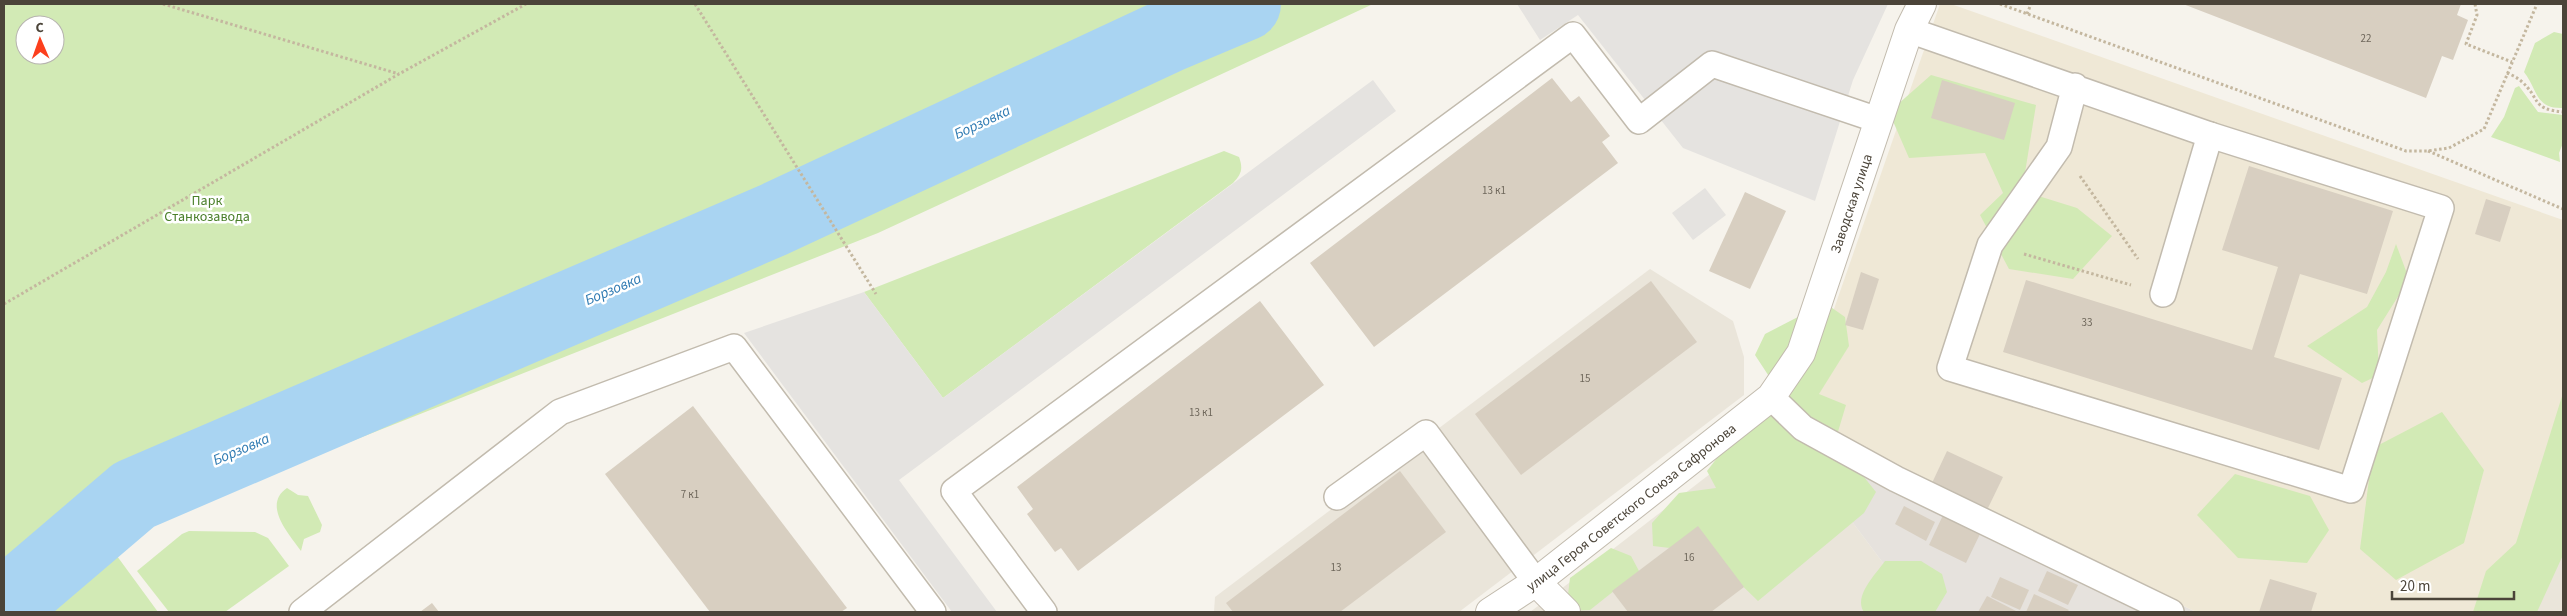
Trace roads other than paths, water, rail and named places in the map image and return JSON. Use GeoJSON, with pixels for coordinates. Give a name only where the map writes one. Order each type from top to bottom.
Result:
{"type":"FeatureCollection","features":[{"type":"Feature","properties":{"kind":"street","name":"Заводская улица"},"geometry":{"type":"LineString","coordinates":[[1771,397],[1801,353],[1908,30],[1922,4]]}},
{"type":"Feature","properties":{"kind":"street","name":"улица Героя Советского Союза Сафронова"},"geometry":{"type":"LineString","coordinates":[[1490,612],[1536,582],[1771,397]]}},
{"type":"Feature","properties":{"kind":"street"},"geometry":{"type":"LineString","coordinates":[[1536,582],[1566,612]]}},
{"type":"Feature","properties":{"kind":"lane"},"geometry":{"type":"LineString","coordinates":[[1908,30],[2075,86],[2210,135],[2440,208],[2351,490],[1950,368],[1990,244],[2059,147],[2075,86]]}},
{"type":"Feature","properties":{"kind":"lane"},"geometry":{"type":"LineString","coordinates":[[1044,612],[954,491],[1573,35],[1639,120],[1712,64],[1878,120]]}},
{"type":"Feature","properties":{"kind":"lane"},"geometry":{"type":"LineString","coordinates":[[2163,294],[2210,135]]}},
{"type":"Feature","properties":{"kind":"lane"},"geometry":{"type":"LineString","coordinates":[[302,612],[560,412],[734,347],[933,612]]}},
{"type":"Feature","properties":{"kind":"lane"},"geometry":{"type":"LineString","coordinates":[[1771,397],[1803,428],[1896,479],[2171,612]]}},
{"type":"Feature","properties":{"kind":"lane"},"geometry":{"type":"LineString","coordinates":[[1337,497],[1426,433],[1536,582]]}},
{"type":"Feature","properties":{"kind":"waterway","name":"Борзовка"},"geometry":{"type":"LineString","coordinates":[[4,606],[134,495],[773,220],[1168,36],[1244,4]]}},
{"type":"Feature","properties":{"kind":"park label","name":"Парк Станкозавода"},"geometry":{"type":"Point","coordinates":[207,208]}}]}
